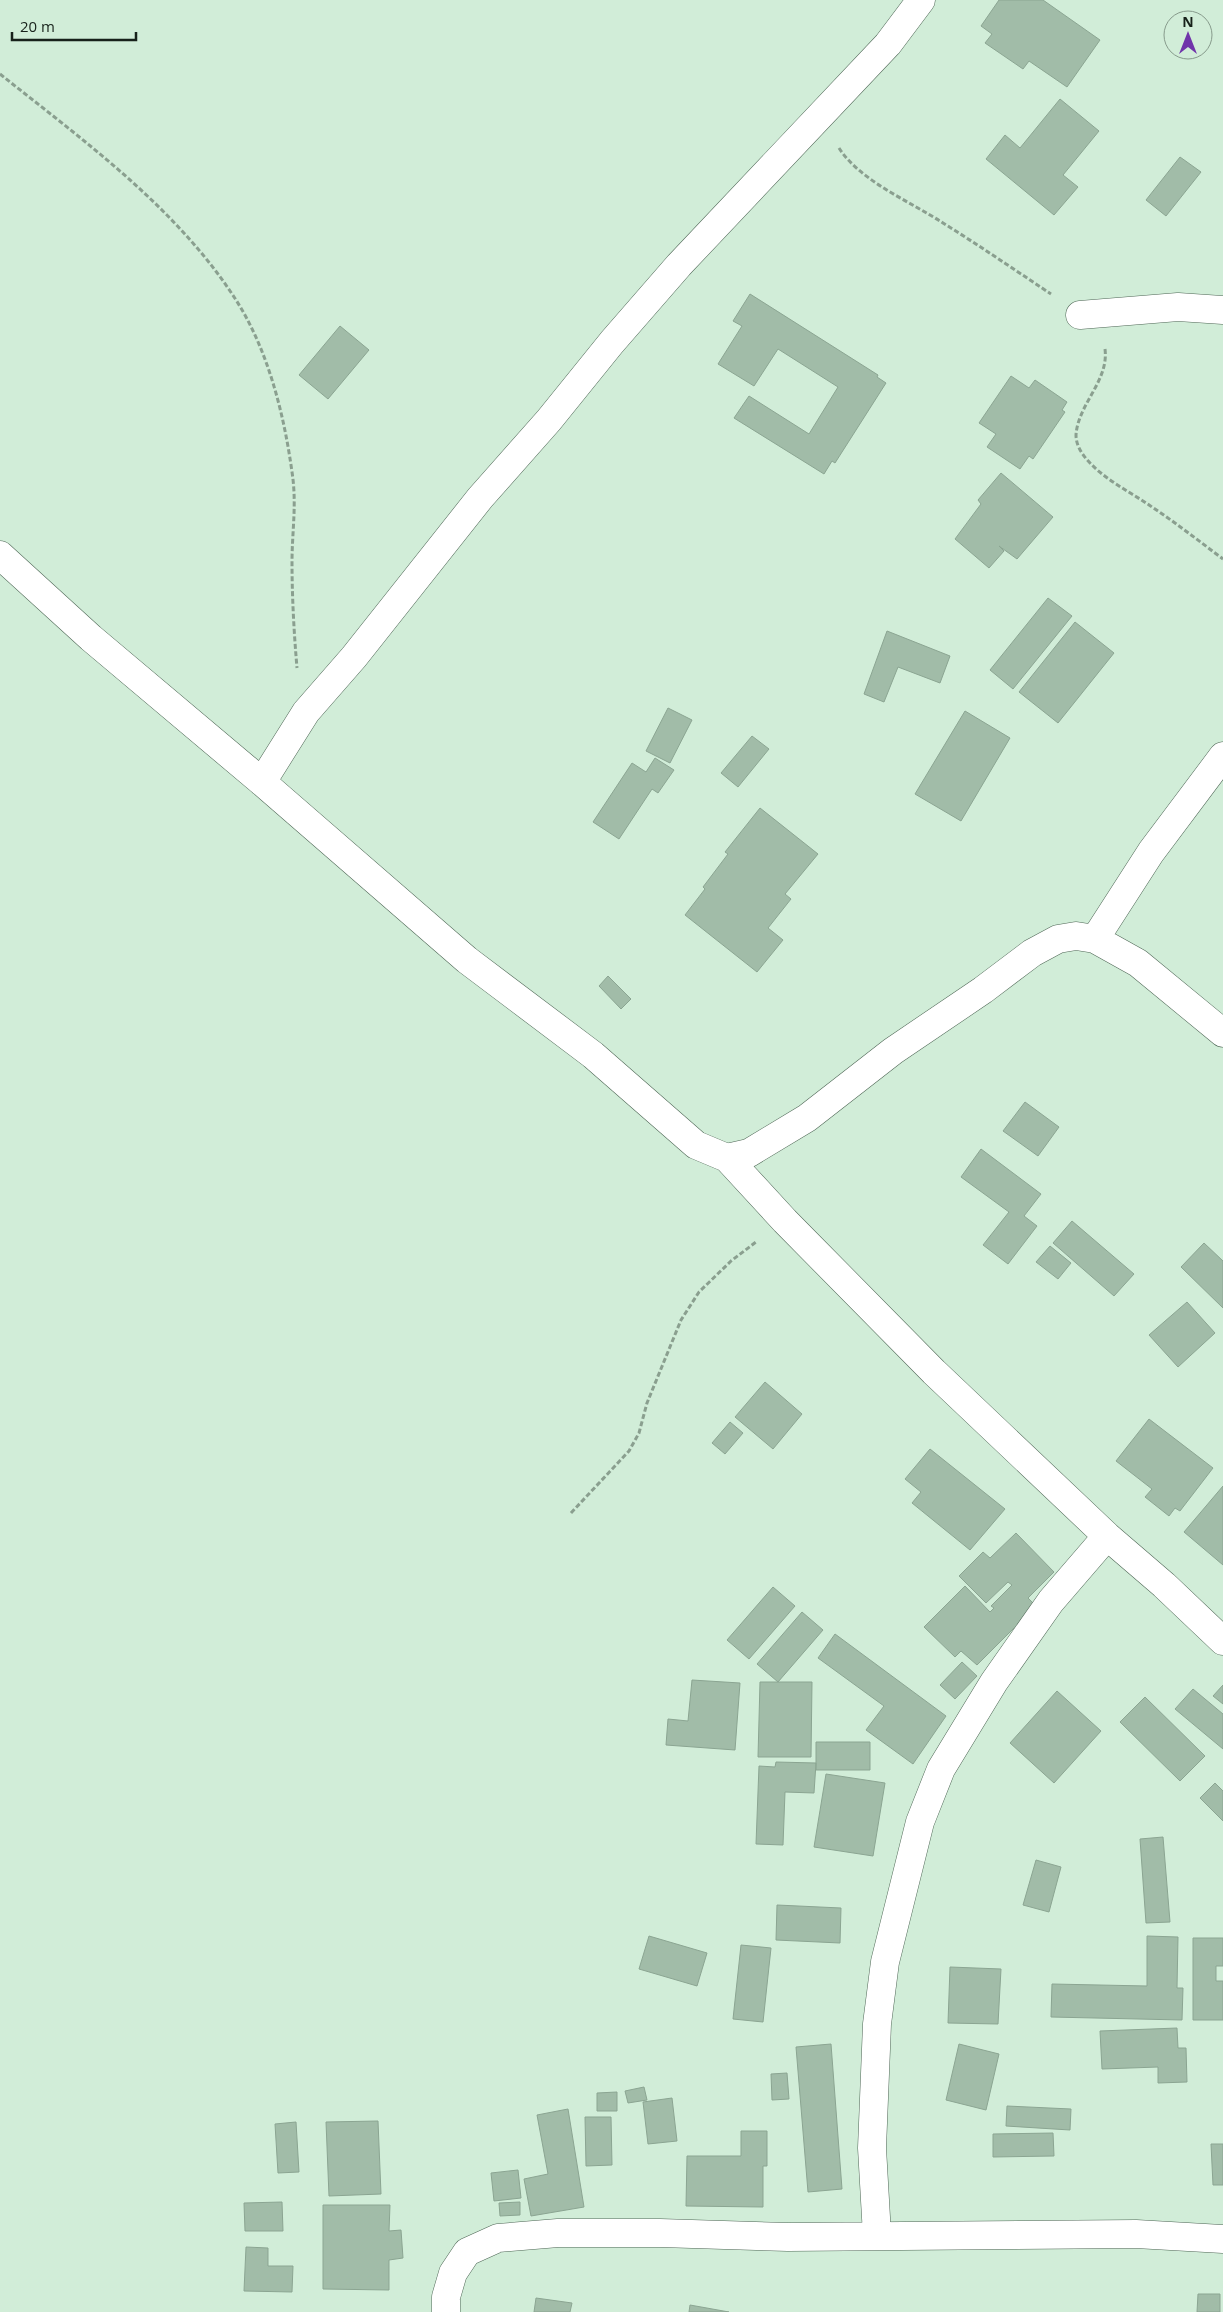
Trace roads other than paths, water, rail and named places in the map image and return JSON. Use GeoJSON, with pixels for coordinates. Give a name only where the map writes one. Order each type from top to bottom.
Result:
{"type":"FeatureCollection","features":[{"type":"Feature","properties":{"kind":"street"},"geometry":{"type":"LineString","coordinates":[[262,782],[306,712],[354,657],[480,498],[549,420],[612,342],[679,265],[888,44],[921,0]]}},
{"type":"Feature","properties":{"kind":"street"},"geometry":{"type":"LineString","coordinates":[[1080,315],[1178,307],[1223,310]]}},
{"type":"Feature","properties":{"kind":"street"},"geometry":{"type":"LineString","coordinates":[[0,555],[91,638],[262,782],[467,960],[593,1055],[696,1145],[727,1158],[784,1221],[934,1372],[1107,1536],[1164,1585],[1223,1641]]}},
{"type":"Feature","properties":{"kind":"street"},"geometry":{"type":"LineString","coordinates":[[1095,939],[1151,852],[1223,756]]}},
{"type":"Feature","properties":{"kind":"street"},"geometry":{"type":"LineString","coordinates":[[727,1158],[749,1154],[807,1118],[893,1051],[983,990],[1032,953],[1058,939],[1076,936],[1095,939],[1138,963],[1223,1033]]}},
{"type":"Feature","properties":{"kind":"street"},"geometry":{"type":"LineString","coordinates":[[877,2235],[872,2148],[878,2024],[885,1962],[920,1822],[942,1769],[994,1682],[1051,1601],[1107,1536]]}},
{"type":"Feature","properties":{"kind":"street"},"geometry":{"type":"LineString","coordinates":[[446,2312],[446,2296],[454,2273],[467,2252],[498,2238],[558,2233],[660,2233],[788,2237],[1136,2234],[1223,2239]]}}]}
